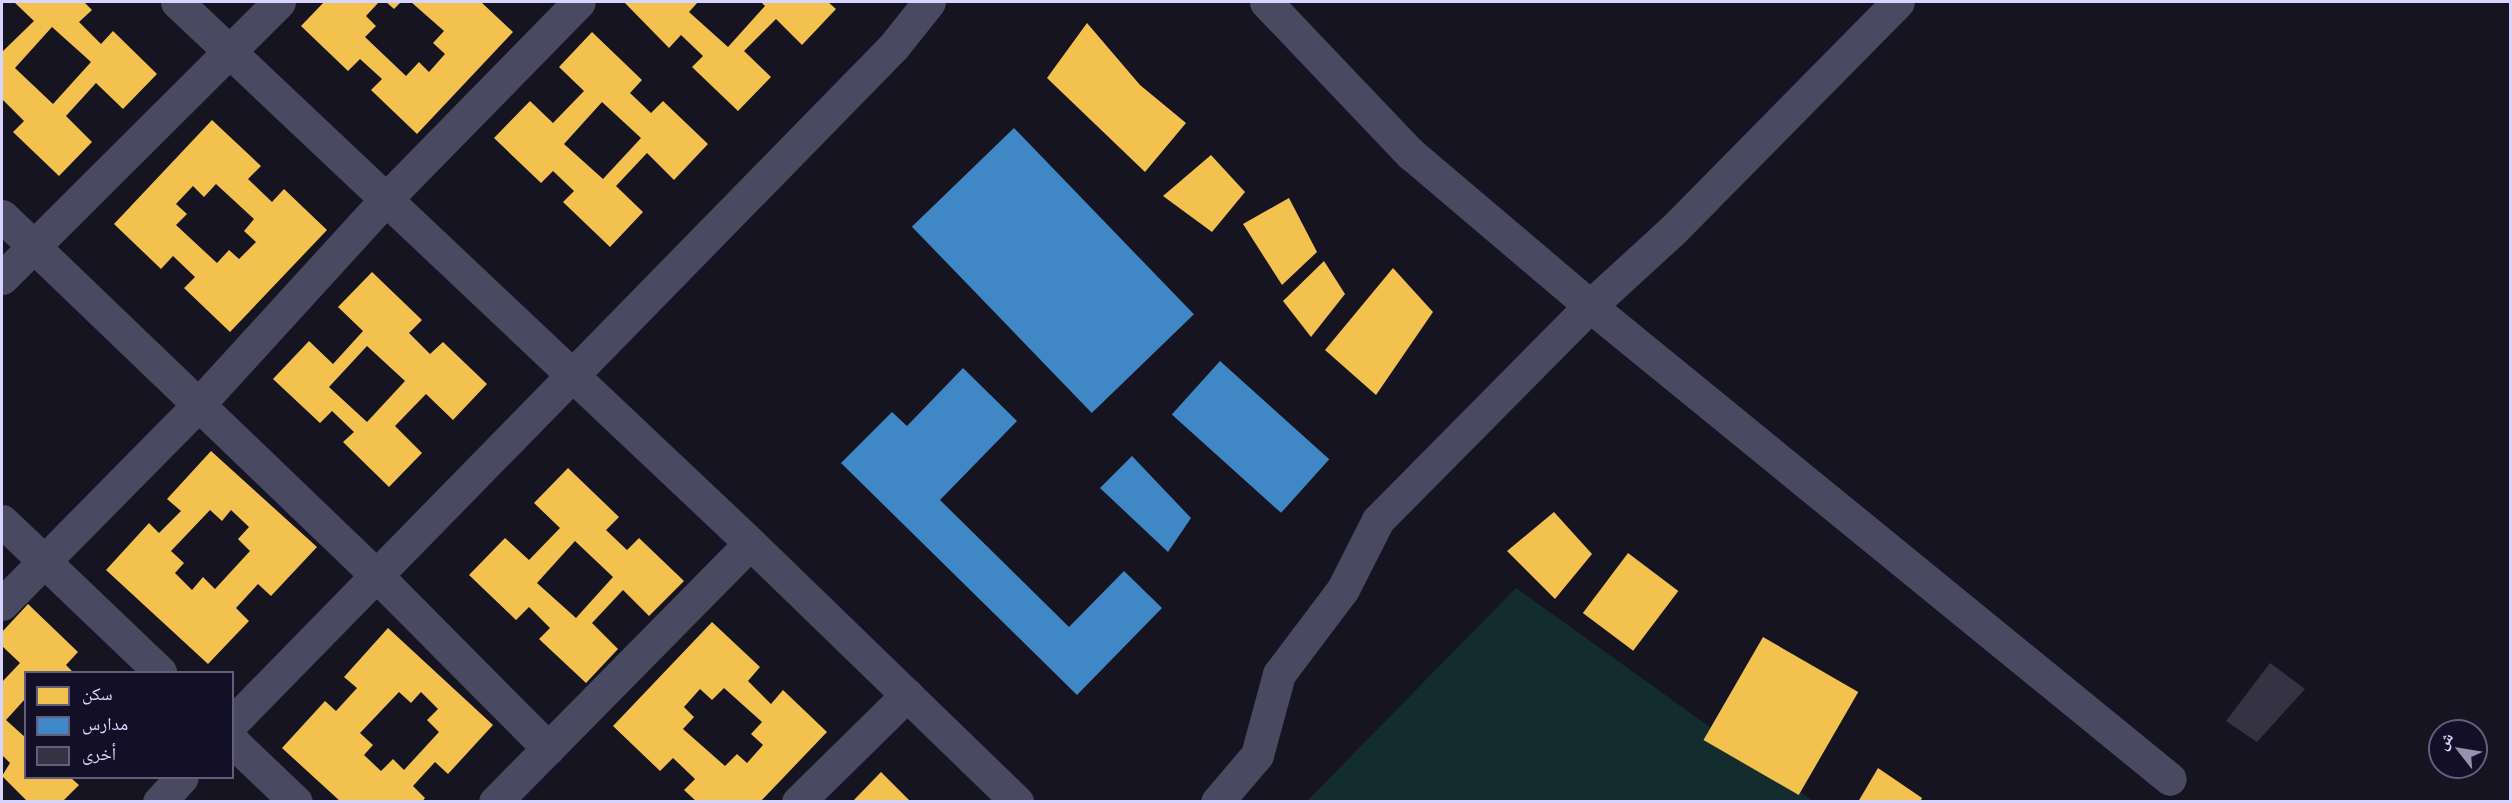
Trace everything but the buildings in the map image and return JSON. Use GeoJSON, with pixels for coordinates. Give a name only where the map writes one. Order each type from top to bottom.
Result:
{"type":"FeatureCollection","features":[{"type":"Feature","properties":{"kind":"street"},"geometry":{"type":"LineString","coordinates":[[177,2],[232,50],[574,375],[1017,801]]}},
{"type":"Feature","properties":{"kind":"street"},"geometry":{"type":"LineString","coordinates":[[2,278],[279,2]]}},
{"type":"Feature","properties":{"kind":"street"},"geometry":{"type":"LineString","coordinates":[[2,604],[198,405],[387,198],[579,2]]}},
{"type":"Feature","properties":{"kind":"street"},"geometry":{"type":"LineString","coordinates":[[234,721],[894,46],[929,2]]}},
{"type":"Feature","properties":{"kind":"street"},"geometry":{"type":"LineString","coordinates":[[1266,2],[1411,154],[1590,306],[2170,779]]}},
{"type":"Feature","properties":{"kind":"street"},"geometry":{"type":"LineString","coordinates":[[1217,801],[1257,755],[1279,674],[1343,589],[1378,520],[1590,306],[1674,229],[1898,2]]}},
{"type":"Feature","properties":{"kind":"street"},"geometry":{"type":"LineString","coordinates":[[2,216],[32,248],[377,576],[548,748]]}},
{"type":"Feature","properties":{"kind":"street"},"geometry":{"type":"LineString","coordinates":[[2,521],[159,671]]}},
{"type":"Feature","properties":{"kind":"street"},"geometry":{"type":"LineString","coordinates":[[510,796],[548,748],[750,543]]}},
{"type":"Feature","properties":{"kind":"street"},"geometry":{"type":"LineString","coordinates":[[798,801],[907,695]]}},
{"type":"Feature","properties":{"kind":"street"},"geometry":{"type":"LineString","coordinates":[[234,743],[296,801]]}},
{"type":"Feature","properties":{"kind":"street"},"geometry":{"type":"LineString","coordinates":[[159,801],[179,779]]}},
{"type":"Feature","properties":{"kind":"green space"},"geometry":{"type":"Polygon","coordinates":[[[1516,588],[1813,801],[1306,802],[1516,588]]]}}]}
